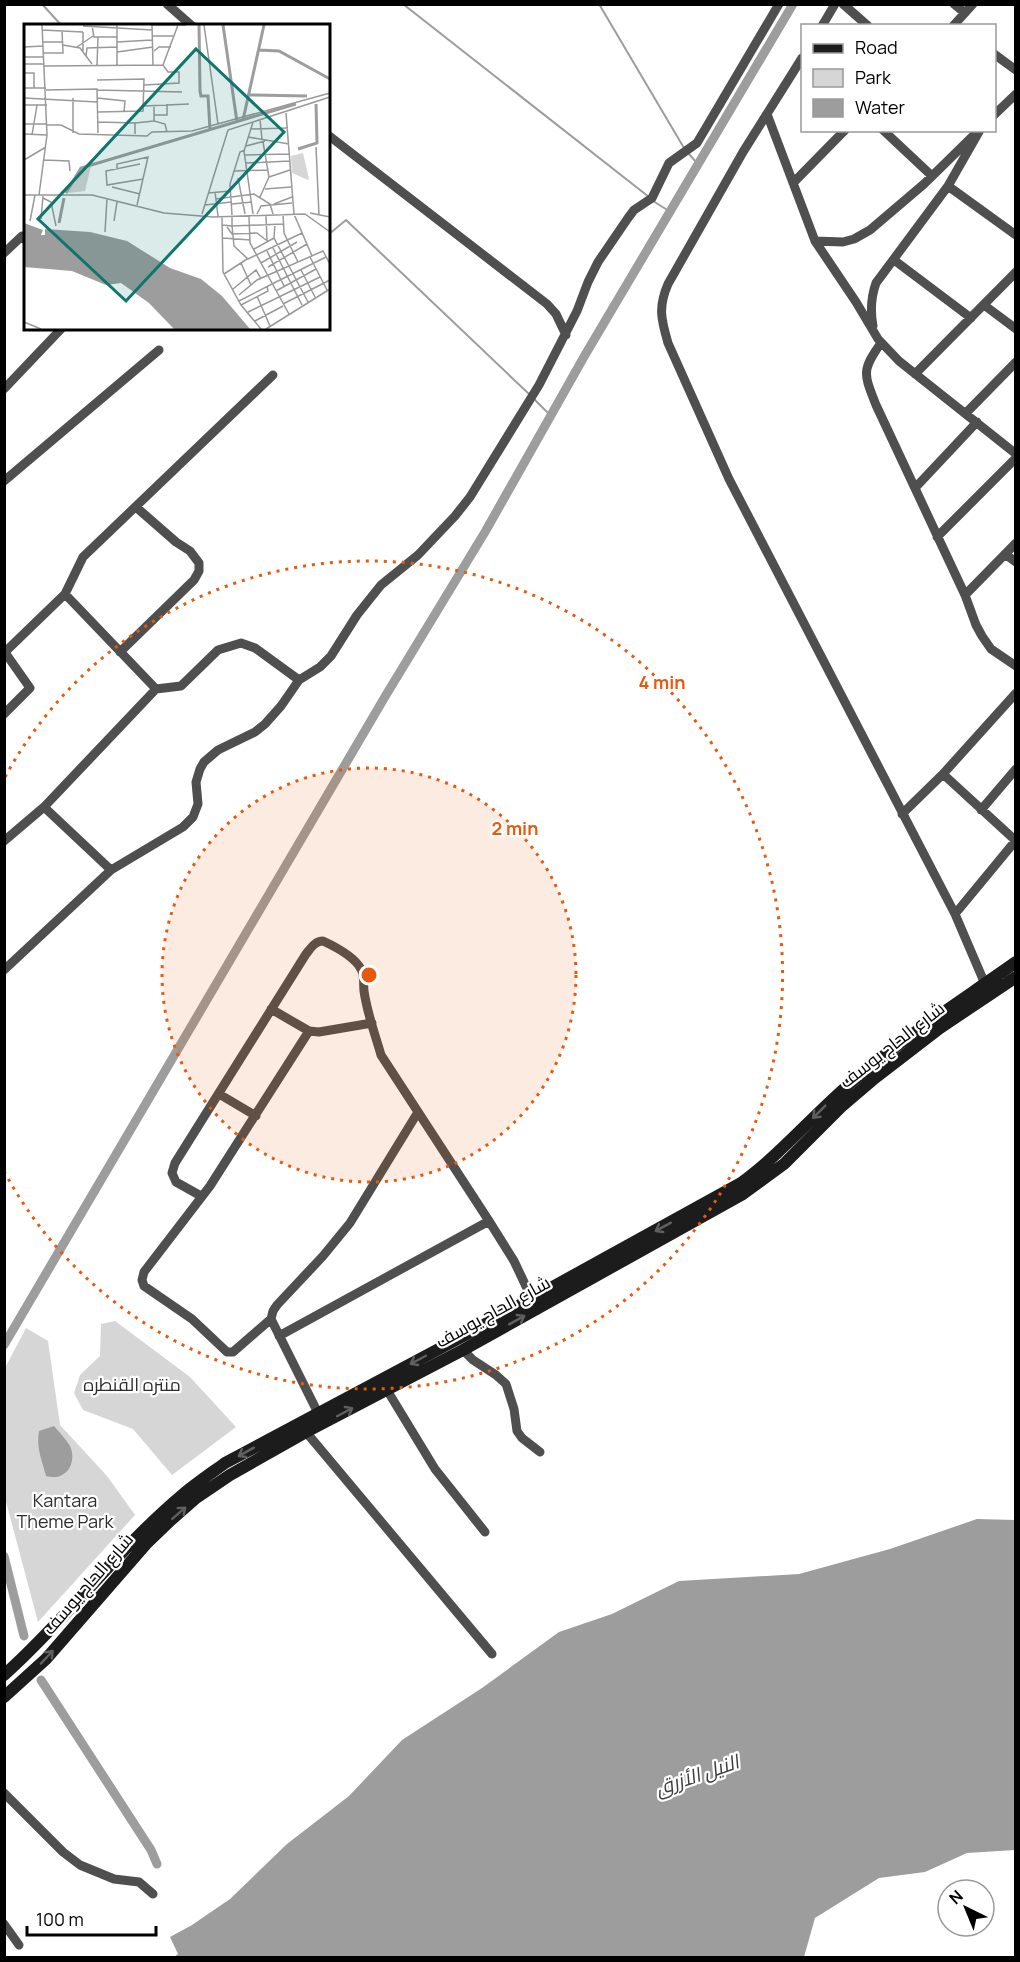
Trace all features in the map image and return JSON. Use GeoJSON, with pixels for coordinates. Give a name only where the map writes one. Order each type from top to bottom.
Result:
{"type":"FeatureCollection","features":[{"type":"Feature","properties":{"kind":"main road","name":"شارع الحاج يوسف"},"geometry":{"type":"LineString","coordinates":[[4,1675],[35,1647],[130,1545],[182,1495],[225,1463],[532,1299],[741,1183],[778,1154],[868,1068],[1016,962]]}},
{"type":"Feature","properties":{"kind":"main road","name":"شارع الحاج يوسف"},"geometry":{"type":"LineString","coordinates":[[4,1697],[46,1659],[146,1545],[196,1498],[230,1475],[306,1432],[463,1350],[743,1194],[784,1164],[866,1085],[940,1028],[1016,977]]}},
{"type":"Feature","properties":{"kind":"street"},"geometry":{"type":"LineString","coordinates":[[167,4],[190,24]]}},
{"type":"Feature","properties":{"kind":"street"},"geometry":{"type":"LineString","coordinates":[[4,970],[111,870],[183,827],[194,817],[198,804],[196,782],[204,762],[218,750],[266,724],[299,680],[320,667],[331,656],[373,594],[432,543],[460,510],[539,386],[566,335],[598,262],[634,210],[652,198],[669,163],[697,143],[779,4]]}},
{"type":"Feature","properties":{"kind":"street"},"geometry":{"type":"LineString","coordinates":[[823,24],[835,4]]}},
{"type":"Feature","properties":{"kind":"street"},"geometry":{"type":"LineString","coordinates":[[843,4],[866,24]]}},
{"type":"Feature","properties":{"kind":"street"},"geometry":{"type":"LineString","coordinates":[[954,4],[965,13]]}},
{"type":"Feature","properties":{"kind":"street"},"geometry":{"type":"LineString","coordinates":[[957,24],[974,4]]}},
{"type":"Feature","properties":{"kind":"street"},"geometry":{"type":"LineString","coordinates":[[996,55],[1016,70]]}},
{"type":"Feature","properties":{"kind":"street"},"geometry":{"type":"LineString","coordinates":[[801,63],[738,162],[668,284],[662,298],[662,322],[672,352],[729,479],[955,914],[985,984]]}},
{"type":"Feature","properties":{"kind":"street"},"geometry":{"type":"LineString","coordinates":[[996,113],[1016,94]]}},
{"type":"Feature","properties":{"kind":"street"},"geometry":{"type":"LineString","coordinates":[[767,114],[815,241],[880,341],[915,374],[977,422],[1016,456],[937,537]]}},
{"type":"Feature","properties":{"kind":"street"},"geometry":{"type":"LineString","coordinates":[[793,183],[843,132]]}},
{"type":"Feature","properties":{"kind":"street"},"geometry":{"type":"LineString","coordinates":[[885,132],[932,176]]}},
{"type":"Feature","properties":{"kind":"street"},"geometry":{"type":"LineString","coordinates":[[815,241],[843,242],[870,230],[932,176],[977,132]]}},
{"type":"Feature","properties":{"kind":"street"},"geometry":{"type":"LineString","coordinates":[[880,341],[872,323],[872,295],[876,283],[948,186],[978,132]]}},
{"type":"Feature","properties":{"kind":"street"},"geometry":{"type":"LineString","coordinates":[[330,137],[547,304],[556,314],[566,335]]}},
{"type":"Feature","properties":{"kind":"street"},"geometry":{"type":"LineString","coordinates":[[948,186],[1016,235]]}},
{"type":"Feature","properties":{"kind":"street"},"geometry":{"type":"LineString","coordinates":[[4,253],[22,236],[24,238]]}},
{"type":"Feature","properties":{"kind":"street"},"geometry":{"type":"LineString","coordinates":[[894,260],[971,318]]}},
{"type":"Feature","properties":{"kind":"street"},"geometry":{"type":"LineString","coordinates":[[915,374],[1016,272]]}},
{"type":"Feature","properties":{"kind":"street"},"geometry":{"type":"LineString","coordinates":[[984,304],[1016,329]]}},
{"type":"Feature","properties":{"kind":"street"},"geometry":{"type":"LineString","coordinates":[[4,389],[60,330]]}},
{"type":"Feature","properties":{"kind":"street"},"geometry":{"type":"LineString","coordinates":[[880,341],[868,362],[866,371],[876,405],[965,595],[976,625],[991,649],[1014,663]]}},
{"type":"Feature","properties":{"kind":"street"},"geometry":{"type":"LineString","coordinates":[[4,481],[159,350]]}},
{"type":"Feature","properties":{"kind":"street"},"geometry":{"type":"LineString","coordinates":[[966,414],[1016,362]]}},
{"type":"Feature","properties":{"kind":"street"},"geometry":{"type":"LineString","coordinates":[[4,714],[30,688],[5,651],[65,594],[83,557],[273,375]]}},
{"type":"Feature","properties":{"kind":"street"},"geometry":{"type":"LineString","coordinates":[[915,488],[977,422]]}},
{"type":"Feature","properties":{"kind":"street"},"geometry":{"type":"LineString","coordinates":[[120,652],[195,580],[199,572],[199,563],[190,551],[176,542],[136,507]]}},
{"type":"Feature","properties":{"kind":"street"},"geometry":{"type":"LineString","coordinates":[[965,595],[1016,543]]}},
{"type":"Feature","properties":{"kind":"street"},"geometry":{"type":"LineString","coordinates":[[1005,554],[1016,562]]}},
{"type":"Feature","properties":{"kind":"street"},"geometry":{"type":"LineString","coordinates":[[65,594],[156,688]]}},
{"type":"Feature","properties":{"kind":"street"},"geometry":{"type":"LineString","coordinates":[[4,842],[44,807],[156,688],[181,686],[218,650],[241,643],[255,648],[299,680]]}},
{"type":"Feature","properties":{"kind":"street"},"geometry":{"type":"LineString","coordinates":[[902,814],[943,774],[1016,693]]}},
{"type":"Feature","properties":{"kind":"street"},"geometry":{"type":"LineString","coordinates":[[981,810],[1016,769]]}},
{"type":"Feature","properties":{"kind":"street"},"geometry":{"type":"LineString","coordinates":[[943,774],[1015,840],[955,914]]}},
{"type":"Feature","properties":{"kind":"street"},"geometry":{"type":"LineString","coordinates":[[44,807],[111,870]]}},
{"type":"Feature","properties":{"kind":"street"},"geometry":{"type":"LineString","coordinates":[[201,1196],[176,1182],[172,1173],[175,1163],[306,954],[313,945],[323,941],[349,957],[360,967],[364,976],[364,991],[381,1055],[489,1221],[514,1262],[532,1299]]}},
{"type":"Feature","properties":{"kind":"street"},"geometry":{"type":"LineString","coordinates":[[271,1009],[309,1031],[337,1030],[372,1023]]}},
{"type":"Feature","properties":{"kind":"street"},"geometry":{"type":"LineString","coordinates":[[309,1031],[256,1116],[201,1196],[144,1272],[142,1280],[144,1286],[192,1319],[227,1353],[233,1352],[271,1319],[277,1305],[324,1256],[350,1223],[418,1112]]}},
{"type":"Feature","properties":{"kind":"street"},"geometry":{"type":"LineString","coordinates":[[219,1094],[256,1116]]}},
{"type":"Feature","properties":{"kind":"street"},"geometry":{"type":"LineString","coordinates":[[279,1336],[489,1221]]}},
{"type":"Feature","properties":{"kind":"street"},"geometry":{"type":"LineString","coordinates":[[271,1319],[318,1413]]}},
{"type":"Feature","properties":{"kind":"street"},"geometry":{"type":"LineString","coordinates":[[463,1350],[506,1384],[514,1409],[517,1431],[540,1452]]}},
{"type":"Feature","properties":{"kind":"street"},"geometry":{"type":"LineString","coordinates":[[387,1390],[435,1469],[485,1532]]}},
{"type":"Feature","properties":{"kind":"street"},"geometry":{"type":"LineString","coordinates":[[306,1432],[492,1654]]}},
{"type":"Feature","properties":{"kind":"street"},"geometry":{"type":"LineString","coordinates":[[4,1793],[63,1852],[80,1865],[114,1879],[139,1882],[153,1894]]}},
{"type":"Feature","properties":{"kind":"street"},"geometry":{"type":"LineString","coordinates":[[4,1924],[19,1945]]}},
{"type":"Feature","properties":{"kind":"green space","name":"منتره القنطره"},"geometry":{"type":"Polygon","coordinates":[[[115,1321],[190,1377],[236,1427],[172,1475],[133,1429],[83,1410],[74,1393],[80,1375],[100,1356],[101,1324],[115,1321]]]}},
{"type":"Feature","properties":{"kind":"green space","name":"Kantara Theme Park"},"geometry":{"type":"Polygon","coordinates":[[[26,1328],[48,1341],[60,1425],[107,1476],[135,1515],[38,1622],[5,1498],[4,1370],[26,1328]]]}},
{"type":"Feature","properties":{"kind":"water"},"geometry":{"type":"Polygon","coordinates":[[[54,1426],[68,1443],[72,1454],[70,1467],[64,1474],[55,1477],[46,1476],[38,1443],[39,1431],[54,1426]]]}},
{"type":"Feature","properties":{"kind":"water","name":"النيل الأزرق"},"geometry":{"type":"Polygon","coordinates":[[[977,1519],[1015,1520],[1015,1850],[967,1853],[925,1872],[879,1878],[815,1918],[804,1957],[174,1957],[178,1954],[170,1937],[230,1899],[287,1844],[349,1796],[402,1740],[482,1688],[559,1632],[612,1614],[679,1581],[799,1574],[890,1549],[977,1519]]]}},
{"type":"Feature","properties":{"kind":"waterway"},"geometry":{"type":"LineString","coordinates":[[42,4],[60,24]]}},
{"type":"Feature","properties":{"kind":"waterway"},"geometry":{"type":"LineString","coordinates":[[403,4],[649,197]]}},
{"type":"Feature","properties":{"kind":"waterway"},"geometry":{"type":"LineString","coordinates":[[599,4],[684,148]]}},
{"type":"Feature","properties":{"kind":"waterway"},"geometry":{"type":"LineString","coordinates":[[4,1345],[386,695],[485,532],[585,355],[793,4]]}},
{"type":"Feature","properties":{"kind":"waterway"},"geometry":{"type":"LineString","coordinates":[[687,152],[698,164]]}},
{"type":"Feature","properties":{"kind":"waterway"},"geometry":{"type":"LineString","coordinates":[[653,201],[669,211]]}},
{"type":"Feature","properties":{"kind":"waterway"},"geometry":{"type":"LineString","coordinates":[[330,233],[346,220],[529,394]]}},
{"type":"Feature","properties":{"kind":"waterway"},"geometry":{"type":"LineString","coordinates":[[533,398],[551,416]]}},
{"type":"Feature","properties":{"kind":"waterway"},"geometry":{"type":"LineString","coordinates":[[4,1556],[24,1636]]}},
{"type":"Feature","properties":{"kind":"waterway"},"geometry":{"type":"LineString","coordinates":[[41,1680],[151,1850],[157,1864]]}}]}
